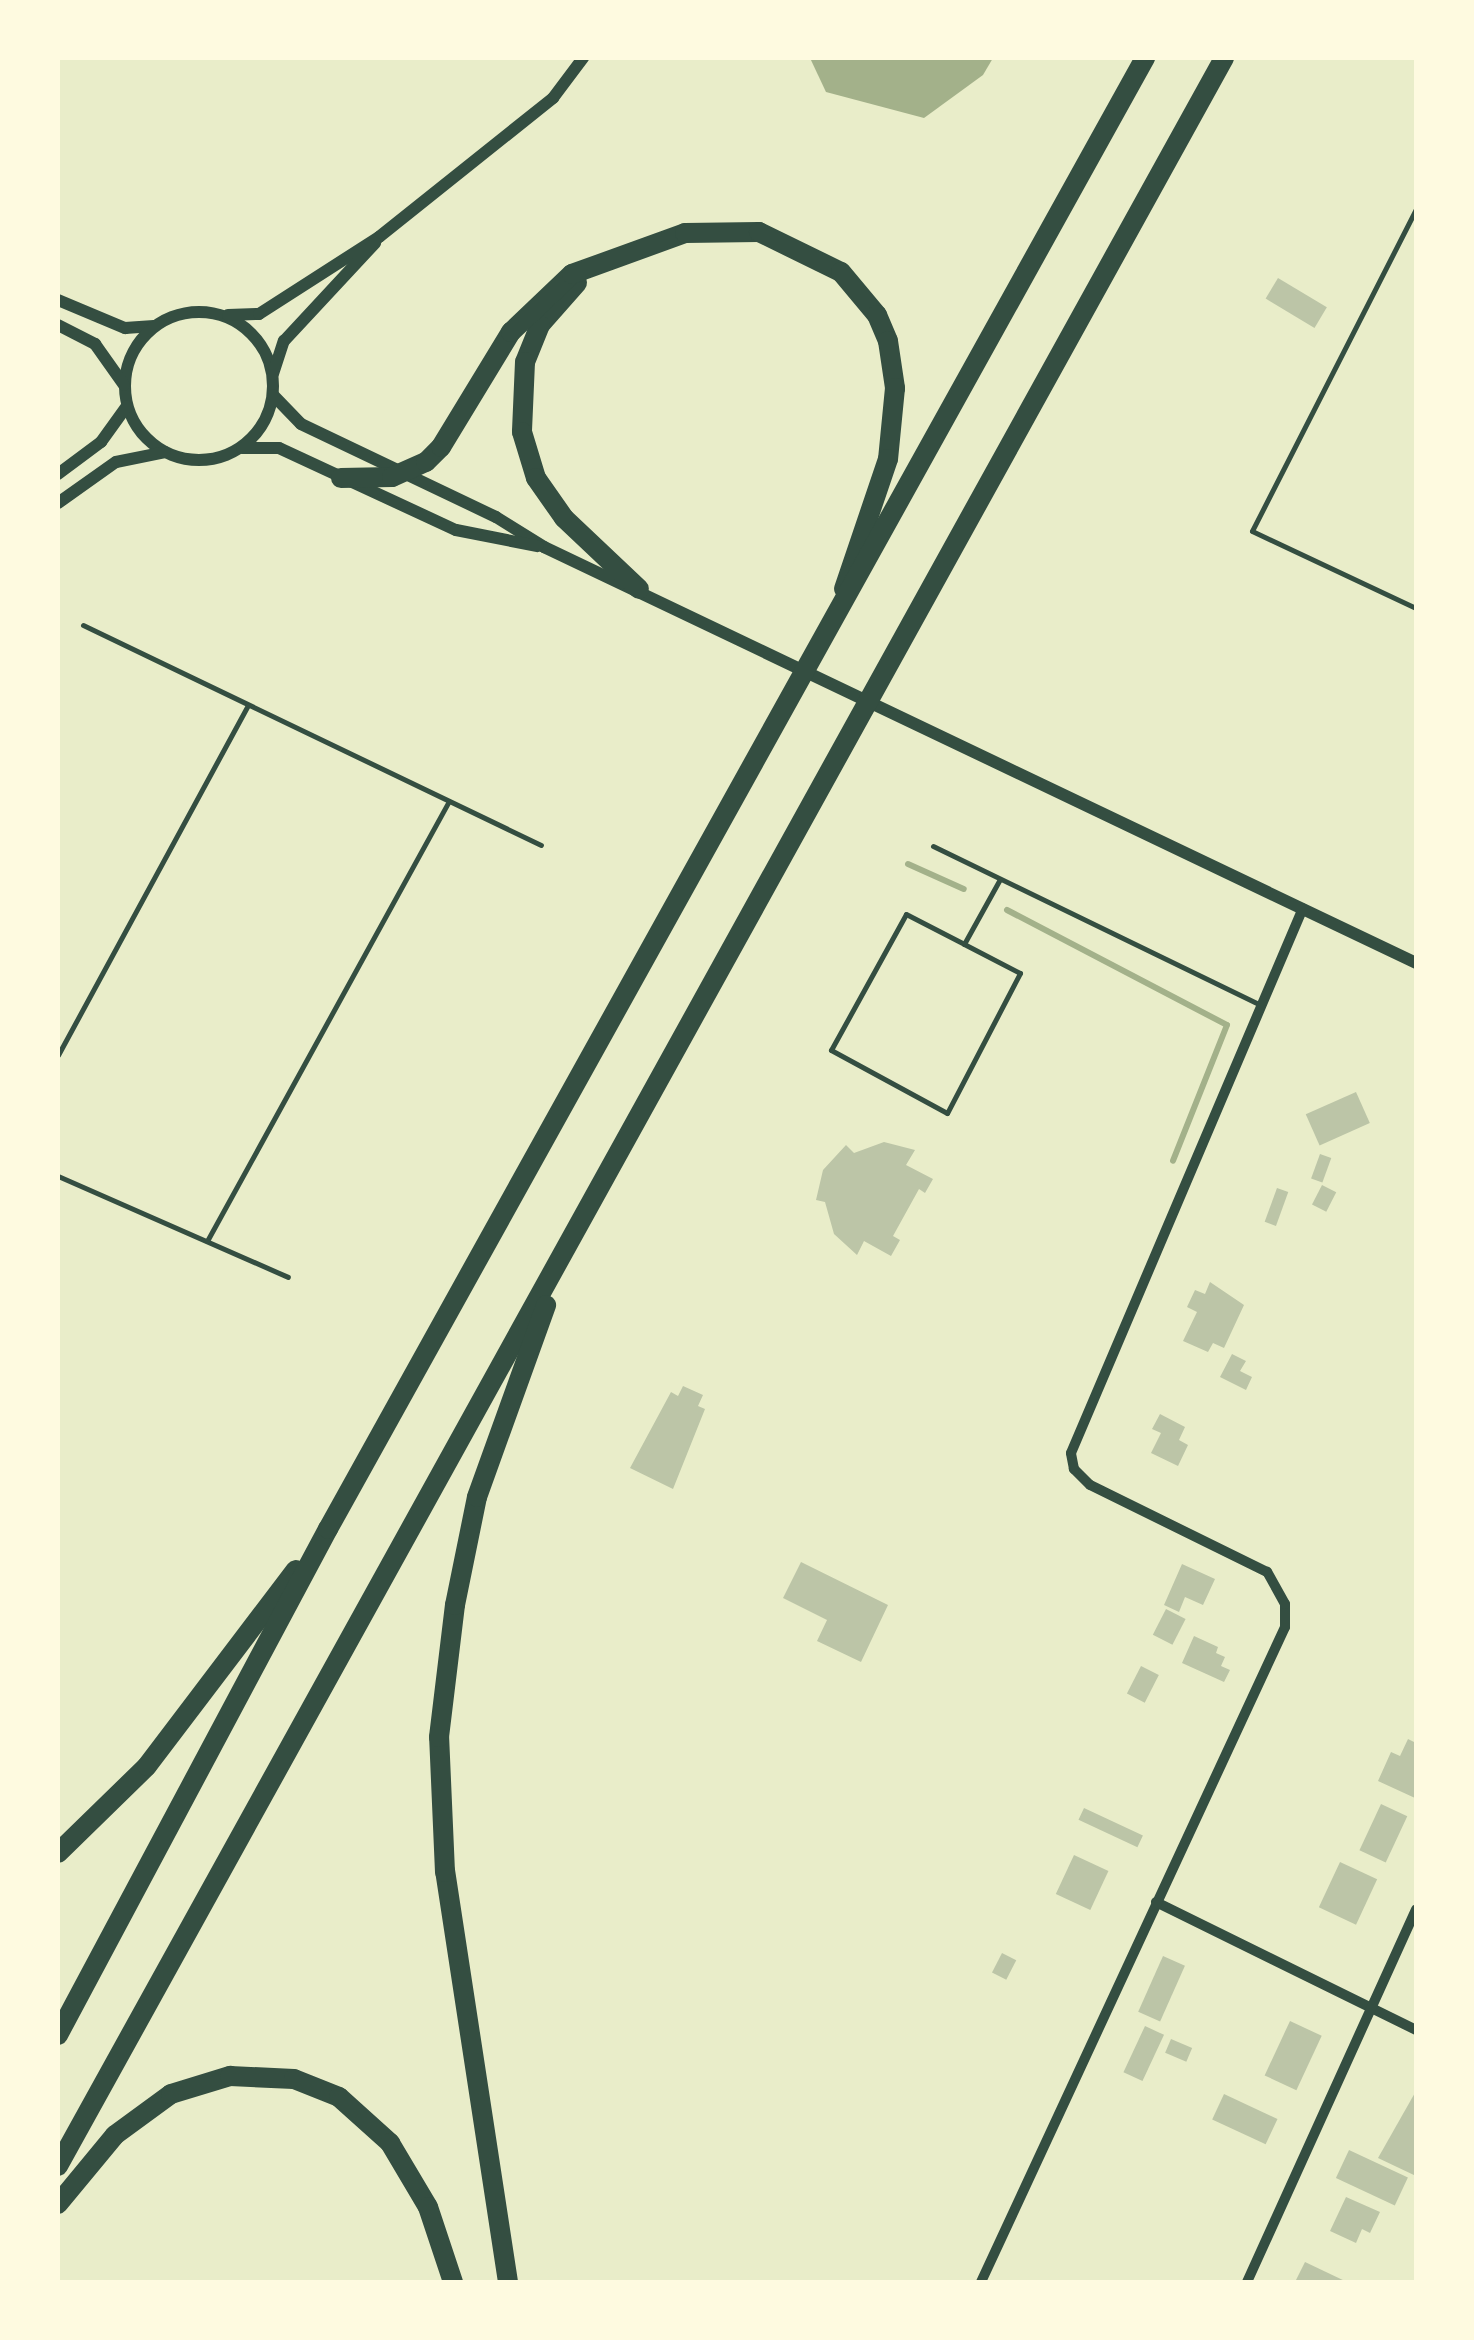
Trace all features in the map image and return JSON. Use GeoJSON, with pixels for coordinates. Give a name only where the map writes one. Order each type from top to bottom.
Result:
{"type":"FeatureCollection","features":[{"type":"Feature","properties":{"kind":"highway"},"geometry":{"type":"LineString","coordinates":[[58,2035],[328,1529],[831,631],[1145,58]]}},
{"type":"Feature","properties":{"kind":"highway"},"geometry":{"type":"LineString","coordinates":[[58,2166],[1224,58]]}},
{"type":"Feature","properties":{"kind":"highway"},"geometry":{"type":"LineString","coordinates":[[341,478],[406,473],[442,448],[491,357],[544,293],[602,258],[685,232],[759,232],[841,272],[876,314],[892,364],[894,422],[878,494],[831,631]]}},
{"type":"Feature","properties":{"kind":"highway"},"geometry":{"type":"LineString","coordinates":[[602,258],[540,325],[524,362],[522,432],[536,478],[564,518],[639,589]]}},
{"type":"Feature","properties":{"kind":"highway"},"geometry":{"type":"LineString","coordinates":[[508,2282],[445,1872],[440,1737],[455,1605],[478,1497],[570,1241]]}},
{"type":"Feature","properties":{"kind":"highway"},"geometry":{"type":"LineString","coordinates":[[58,1853],[147,1766],[328,1529]]}},
{"type":"Feature","properties":{"kind":"highway"},"geometry":{"type":"LineString","coordinates":[[58,2204],[115,2134],[172,2094],[230,2076],[294,2079],[339,2097],[390,2143],[428,2208],[453,2282]]}},
{"type":"Feature","properties":{"kind":"street"},"geometry":{"type":"LineString","coordinates":[[58,300],[125,328],[156,325],[176,316],[259,314],[379,237],[553,98],[582,58]]}},
{"type":"Feature","properties":{"kind":"street"},"geometry":{"type":"LineString","coordinates":[[240,448],[262,425],[284,341],[379,237]]}},
{"type":"Feature","properties":{"kind":"street"},"geometry":{"type":"LineString","coordinates":[[218,314],[254,336],[273,374]]}},
{"type":"Feature","properties":{"kind":"street"},"geometry":{"type":"LineString","coordinates":[[58,325],[95,344],[124,386]]}},
{"type":"Feature","properties":{"kind":"street"},"geometry":{"type":"LineString","coordinates":[[156,325],[134,352],[124,386],[135,425],[165,452]]}},
{"type":"Feature","properties":{"kind":"street"},"geometry":{"type":"LineString","coordinates":[[273,394],[301,424],[406,473],[544,547],[735,634],[1416,964]]}},
{"type":"Feature","properties":{"kind":"street"},"geometry":{"type":"LineString","coordinates":[[58,474],[101,442],[127,406]]}},
{"type":"Feature","properties":{"kind":"street"},"geometry":{"type":"LineString","coordinates":[[58,504],[116,462],[165,452],[203,460],[240,448],[279,448],[456,530],[544,547]]}},
{"type":"Feature","properties":{"kind":"street"},"geometry":{"type":"LineString","coordinates":[[981,2282],[1285,1627],[1285,1604],[1267,1572],[1090,1485],[1074,1468],[1073,1437],[1303,908]]}},
{"type":"Feature","properties":{"kind":"street"},"geometry":{"type":"LineString","coordinates":[[1156,1902],[1416,2030]]}},
{"type":"Feature","properties":{"kind":"street"},"geometry":{"type":"LineString","coordinates":[[1247,2282],[1416,1909]]}},
{"type":"Feature","properties":{"kind":"lane"},"geometry":{"type":"LineString","coordinates":[[1416,209],[1252,531],[1416,608]]}},
{"type":"Feature","properties":{"kind":"lane"},"geometry":{"type":"LineString","coordinates":[[83,625],[540,845]]}},
{"type":"Feature","properties":{"kind":"lane"},"geometry":{"type":"LineString","coordinates":[[58,1056],[248,705]]}},
{"type":"Feature","properties":{"kind":"lane"},"geometry":{"type":"LineString","coordinates":[[207,1241],[449,801]]}},
{"type":"Feature","properties":{"kind":"lane"},"geometry":{"type":"LineString","coordinates":[[933,846],[1262,1006]]}},
{"type":"Feature","properties":{"kind":"lane"},"geometry":{"type":"LineString","coordinates":[[964,944],[1000,879]]}},
{"type":"Feature","properties":{"kind":"lane"},"geometry":{"type":"LineString","coordinates":[[906,914],[964,944],[1020,973],[948,1113],[831,1050],[906,914]]}},
{"type":"Feature","properties":{"kind":"lane"},"geometry":{"type":"LineString","coordinates":[[58,1176],[288,1277]]}},
{"type":"Feature","properties":{"kind":"shaded area"},"geometry":{"type":"Polygon","coordinates":[[[810,58],[993,58],[983,75],[924,118],[826,92],[810,58]]]}},
{"type":"Feature","properties":{"kind":"building"},"geometry":{"type":"Polygon","coordinates":[[[1278,278],[1327,307],[1314,328],[1266,299],[1278,278]]]}},
{"type":"Feature","properties":{"kind":"building"},"geometry":{"type":"Polygon","coordinates":[[[1356,1092],[1370,1123],[1320,1145],[1306,1114],[1356,1092]]]}},
{"type":"Feature","properties":{"kind":"building"},"geometry":{"type":"Polygon","coordinates":[[[884,1142],[915,1150],[906,1165],[933,1179],[925,1193],[919,1189],[893,1236],[900,1240],[891,1256],[864,1241],[857,1255],[834,1234],[825,1202],[816,1200],[823,1170],[846,1145],[854,1153],[884,1142]]]}},
{"type":"Feature","properties":{"kind":"building"},"geometry":{"type":"Polygon","coordinates":[[[1320,1154],[1331,1158],[1322,1183],[1311,1178],[1320,1154]]]}},
{"type":"Feature","properties":{"kind":"building"},"geometry":{"type":"Polygon","coordinates":[[[1322,1185],[1336,1192],[1326,1212],[1312,1205],[1322,1185]]]}},
{"type":"Feature","properties":{"kind":"building"},"geometry":{"type":"Polygon","coordinates":[[[1277,1188],[1288,1192],[1276,1226],[1265,1222],[1277,1188]]]}},
{"type":"Feature","properties":{"kind":"building"},"geometry":{"type":"Polygon","coordinates":[[[1210,1282],[1244,1305],[1224,1348],[1213,1343],[1208,1352],[1183,1341],[1197,1312],[1187,1307],[1195,1290],[1205,1294],[1210,1282]]]}},
{"type":"Feature","properties":{"kind":"building"},"geometry":{"type":"Polygon","coordinates":[[[1232,1354],[1246,1361],[1240,1371],[1252,1377],[1246,1390],[1220,1377],[1232,1354]]]}},
{"type":"Feature","properties":{"kind":"building"},"geometry":{"type":"Polygon","coordinates":[[[683,1386],[703,1395],[698,1406],[705,1409],[673,1489],[630,1468],[671,1392],[678,1396],[683,1386]]]}},
{"type":"Feature","properties":{"kind":"building"},"geometry":{"type":"Polygon","coordinates":[[[1160,1414],[1185,1427],[1179,1440],[1188,1445],[1178,1466],[1151,1453],[1161,1433],[1152,1429],[1160,1414]]]}},
{"type":"Feature","properties":{"kind":"building"},"geometry":{"type":"Polygon","coordinates":[[[801,1562],[888,1605],[861,1662],[817,1641],[827,1620],[783,1598],[801,1562]]]}},
{"type":"Feature","properties":{"kind":"building"},"geometry":{"type":"Polygon","coordinates":[[[1182,1564],[1215,1579],[1203,1605],[1185,1597],[1179,1612],[1164,1605],[1182,1564]]]}},
{"type":"Feature","properties":{"kind":"building"},"geometry":{"type":"Polygon","coordinates":[[[1166,1609],[1186,1619],[1172,1645],[1153,1635],[1166,1609]]]}},
{"type":"Feature","properties":{"kind":"building"},"geometry":{"type":"Polygon","coordinates":[[[1194,1636],[1218,1647],[1216,1653],[1225,1657],[1221,1666],[1230,1670],[1224,1682],[1182,1663],[1194,1636]]]}},
{"type":"Feature","properties":{"kind":"building"},"geometry":{"type":"Polygon","coordinates":[[[1141,1666],[1159,1675],[1145,1703],[1127,1694],[1141,1666]]]}},
{"type":"Feature","properties":{"kind":"building"},"geometry":{"type":"Polygon","coordinates":[[[1408,1739],[1416,1743],[1415,1798],[1378,1781],[1391,1752],[1400,1756],[1408,1739]]]}},
{"type":"Feature","properties":{"kind":"building"},"geometry":{"type":"Polygon","coordinates":[[[1381,1804],[1407,1816],[1386,1862],[1359,1850],[1381,1804]]]}},
{"type":"Feature","properties":{"kind":"building"},"geometry":{"type":"Polygon","coordinates":[[[1084,1808],[1143,1835],[1137,1847],[1079,1820],[1084,1808]]]}},
{"type":"Feature","properties":{"kind":"building"},"geometry":{"type":"Polygon","coordinates":[[[1074,1855],[1108,1871],[1090,1910],[1056,1894],[1074,1855]]]}},
{"type":"Feature","properties":{"kind":"building"},"geometry":{"type":"Polygon","coordinates":[[[1340,1862],[1377,1879],[1356,1925],[1319,1907],[1340,1862]]]}},
{"type":"Feature","properties":{"kind":"building"},"geometry":{"type":"Polygon","coordinates":[[[1002,1953],[1016,1960],[1006,1980],[992,1973],[1002,1953]]]}},
{"type":"Feature","properties":{"kind":"building"},"geometry":{"type":"Polygon","coordinates":[[[1163,1956],[1185,1966],[1160,2021],[1138,2012],[1163,1956]]]}},
{"type":"Feature","properties":{"kind":"building"},"geometry":{"type":"Polygon","coordinates":[[[1290,2021],[1322,2036],[1296,2090],[1265,2075],[1290,2021]]]}},
{"type":"Feature","properties":{"kind":"building"},"geometry":{"type":"Polygon","coordinates":[[[1145,2026],[1164,2035],[1142,2081],[1123,2072],[1145,2026]]]}},
{"type":"Feature","properties":{"kind":"building"},"geometry":{"type":"Polygon","coordinates":[[[1171,2039],[1192,2048],[1186,2062],[1165,2053],[1171,2039]]]}},
{"type":"Feature","properties":{"kind":"building"},"geometry":{"type":"Polygon","coordinates":[[[1416,2091],[1416,2176],[1378,2158],[1416,2091]]]}},
{"type":"Feature","properties":{"kind":"building"},"geometry":{"type":"Polygon","coordinates":[[[1224,2094],[1277,2119],[1266,2144],[1212,2119],[1224,2094]]]}},
{"type":"Feature","properties":{"kind":"building"},"geometry":{"type":"Polygon","coordinates":[[[1349,2150],[1408,2177],[1395,2206],[1336,2178],[1349,2150]]]}},
{"type":"Feature","properties":{"kind":"building"},"geometry":{"type":"Polygon","coordinates":[[[1346,2197],[1380,2212],[1370,2233],[1362,2229],[1356,2243],[1330,2231],[1346,2197]]]}},
{"type":"Feature","properties":{"kind":"building"},"geometry":{"type":"Polygon","coordinates":[[[1305,2262],[1347,2282],[1295,2282],[1305,2262]]]}},
{"type":"Feature","properties":{"kind":"waterway"},"geometry":{"type":"LineString","coordinates":[[908,864],[964,889]]}},
{"type":"Feature","properties":{"kind":"waterway"},"geometry":{"type":"LineString","coordinates":[[1007,910],[1227,1025],[1173,1161]]}}]}
